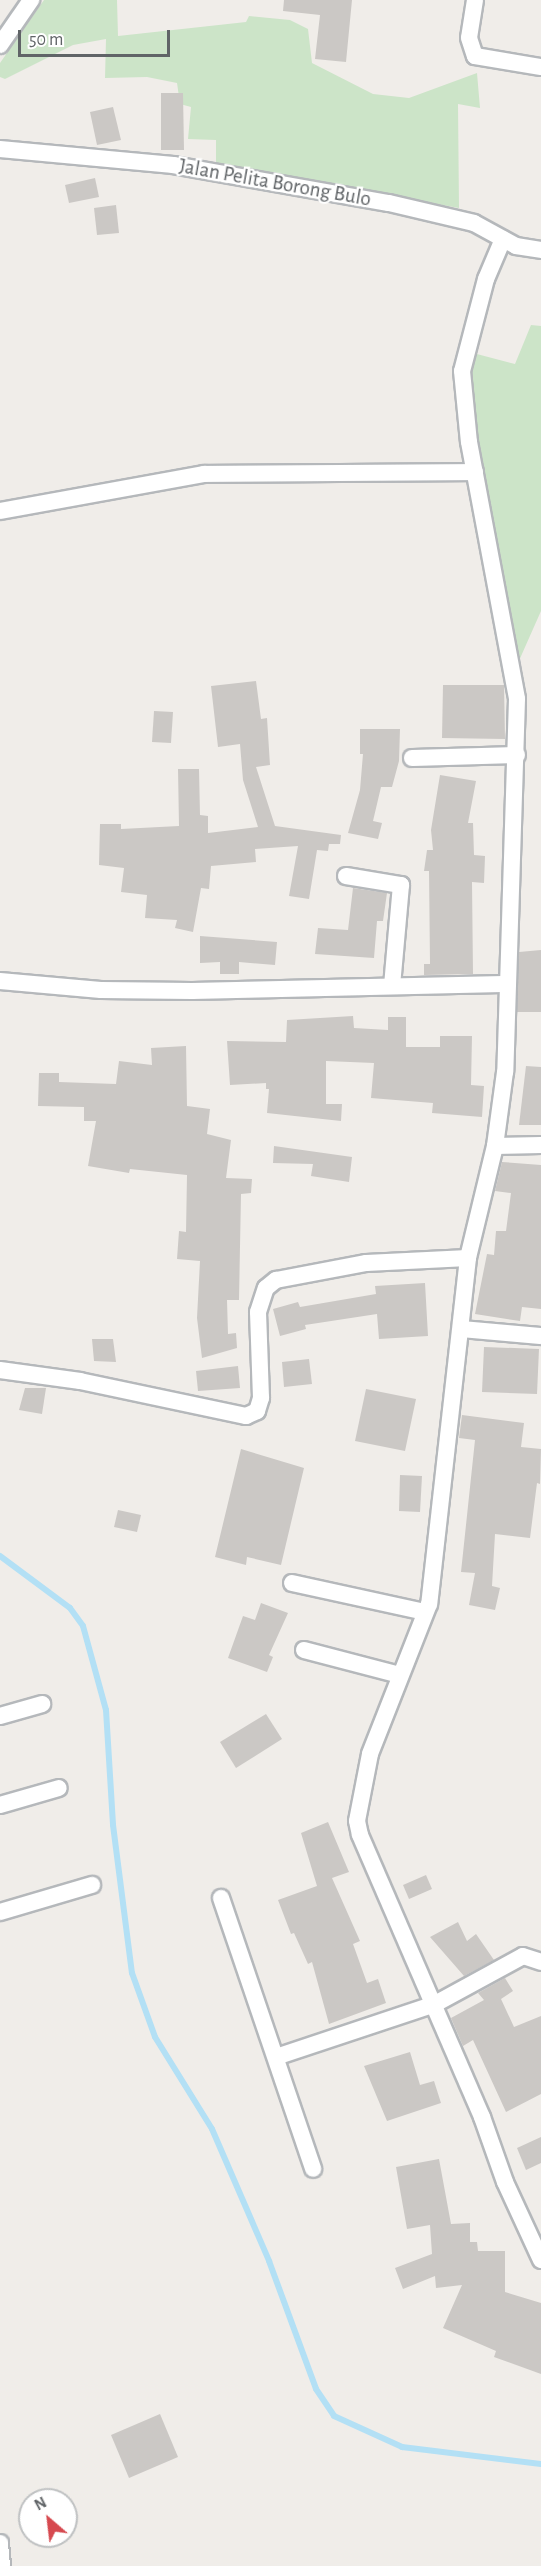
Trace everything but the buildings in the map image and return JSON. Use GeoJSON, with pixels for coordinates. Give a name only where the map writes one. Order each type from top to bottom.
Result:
{"type":"FeatureCollection","features":[{"type":"Feature","properties":{"kind":"street"},"geometry":{"type":"LineString","coordinates":[[0,45],[32,0]]}},
{"type":"Feature","properties":{"kind":"street"},"geometry":{"type":"LineString","coordinates":[[475,0],[469,38],[475,56],[541,67]]}},
{"type":"Feature","properties":{"kind":"street","name":"Jalan Pelita Borong Bulo"},"geometry":{"type":"LineString","coordinates":[[0,149],[173,165],[389,202],[474,222],[516,246],[541,250]]}},
{"type":"Feature","properties":{"kind":"street"},"geometry":{"type":"LineString","coordinates":[[503,238],[486,279],[462,371],[475,472],[517,699],[506,1072],[495,1146],[468,1258],[433,1579],[425,1612],[370,1754],[357,1821],[368,1853],[435,2004],[505,2182],[541,2260]]}},
{"type":"Feature","properties":{"kind":"street"},"geometry":{"type":"LineString","coordinates":[[0,511],[204,474],[475,472]]}},
{"type":"Feature","properties":{"kind":"street"},"geometry":{"type":"LineString","coordinates":[[412,758],[517,755]]}},
{"type":"Feature","properties":{"kind":"street"},"geometry":{"type":"LineString","coordinates":[[346,876],[401,885],[393,986]]}},
{"type":"Feature","properties":{"kind":"street"},"geometry":{"type":"LineString","coordinates":[[0,981],[192,992],[508,984]]}},
{"type":"Feature","properties":{"kind":"street"},"geometry":{"type":"LineString","coordinates":[[495,1146],[541,1145]]}},
{"type":"Feature","properties":{"kind":"street"},"geometry":{"type":"LineString","coordinates":[[0,1370],[80,1381],[246,1416],[257,1411],[261,1398],[258,1312],[266,1288],[276,1280],[356,1264],[468,1258]]}},
{"type":"Feature","properties":{"kind":"street"},"geometry":{"type":"LineString","coordinates":[[461,1329],[541,1336]]}},
{"type":"Feature","properties":{"kind":"street"},"geometry":{"type":"LineString","coordinates":[[292,1583],[425,1612]]}},
{"type":"Feature","properties":{"kind":"street"},"geometry":{"type":"LineString","coordinates":[[304,1650],[400,1675]]}},
{"type":"Feature","properties":{"kind":"street"},"geometry":{"type":"LineString","coordinates":[[0,1716],[42,1704]]}},
{"type":"Feature","properties":{"kind":"street"},"geometry":{"type":"LineString","coordinates":[[0,1805],[59,1788]]}},
{"type":"Feature","properties":{"kind":"street"},"geometry":{"type":"LineString","coordinates":[[0,1912],[92,1885]]}},
{"type":"Feature","properties":{"kind":"street"},"geometry":{"type":"LineString","coordinates":[[220,1898],[248,1988],[276,2057],[313,2169]]}},
{"type":"Feature","properties":{"kind":"street"},"geometry":{"type":"LineString","coordinates":[[276,2057],[435,2004],[523,1956],[541,1962]]}},
{"type":"Feature","properties":{"kind":"street"},"geometry":{"type":"LineString","coordinates":[[0,2543],[2,2566]]}},
{"type":"Feature","properties":{"kind":"green space"},"geometry":{"type":"Polygon","coordinates":[[[44,0],[117,0],[118,36],[246,22],[249,16],[290,20],[308,29],[312,63],[373,94],[409,98],[477,73],[480,108],[458,104],[459,208],[216,164],[216,140],[188,139],[191,107],[180,104],[177,83],[147,77],[105,78],[106,39],[73,45],[5,79],[0,77],[0,63],[44,0]]]}},
{"type":"Feature","properties":{"kind":"green space"},"geometry":{"type":"Polygon","coordinates":[[[531,325],[541,326],[541,611],[510,681],[464,403],[473,353],[515,364],[531,325]]]}},
{"type":"Feature","properties":{"kind":"waterway"},"geometry":{"type":"LineString","coordinates":[[0,1556],[70,1608],[83,1626],[106,1710],[113,1825],[132,1973],[155,2037],[212,2129],[269,2261],[316,2389],[334,2416],[402,2447],[541,2464]]}}]}
